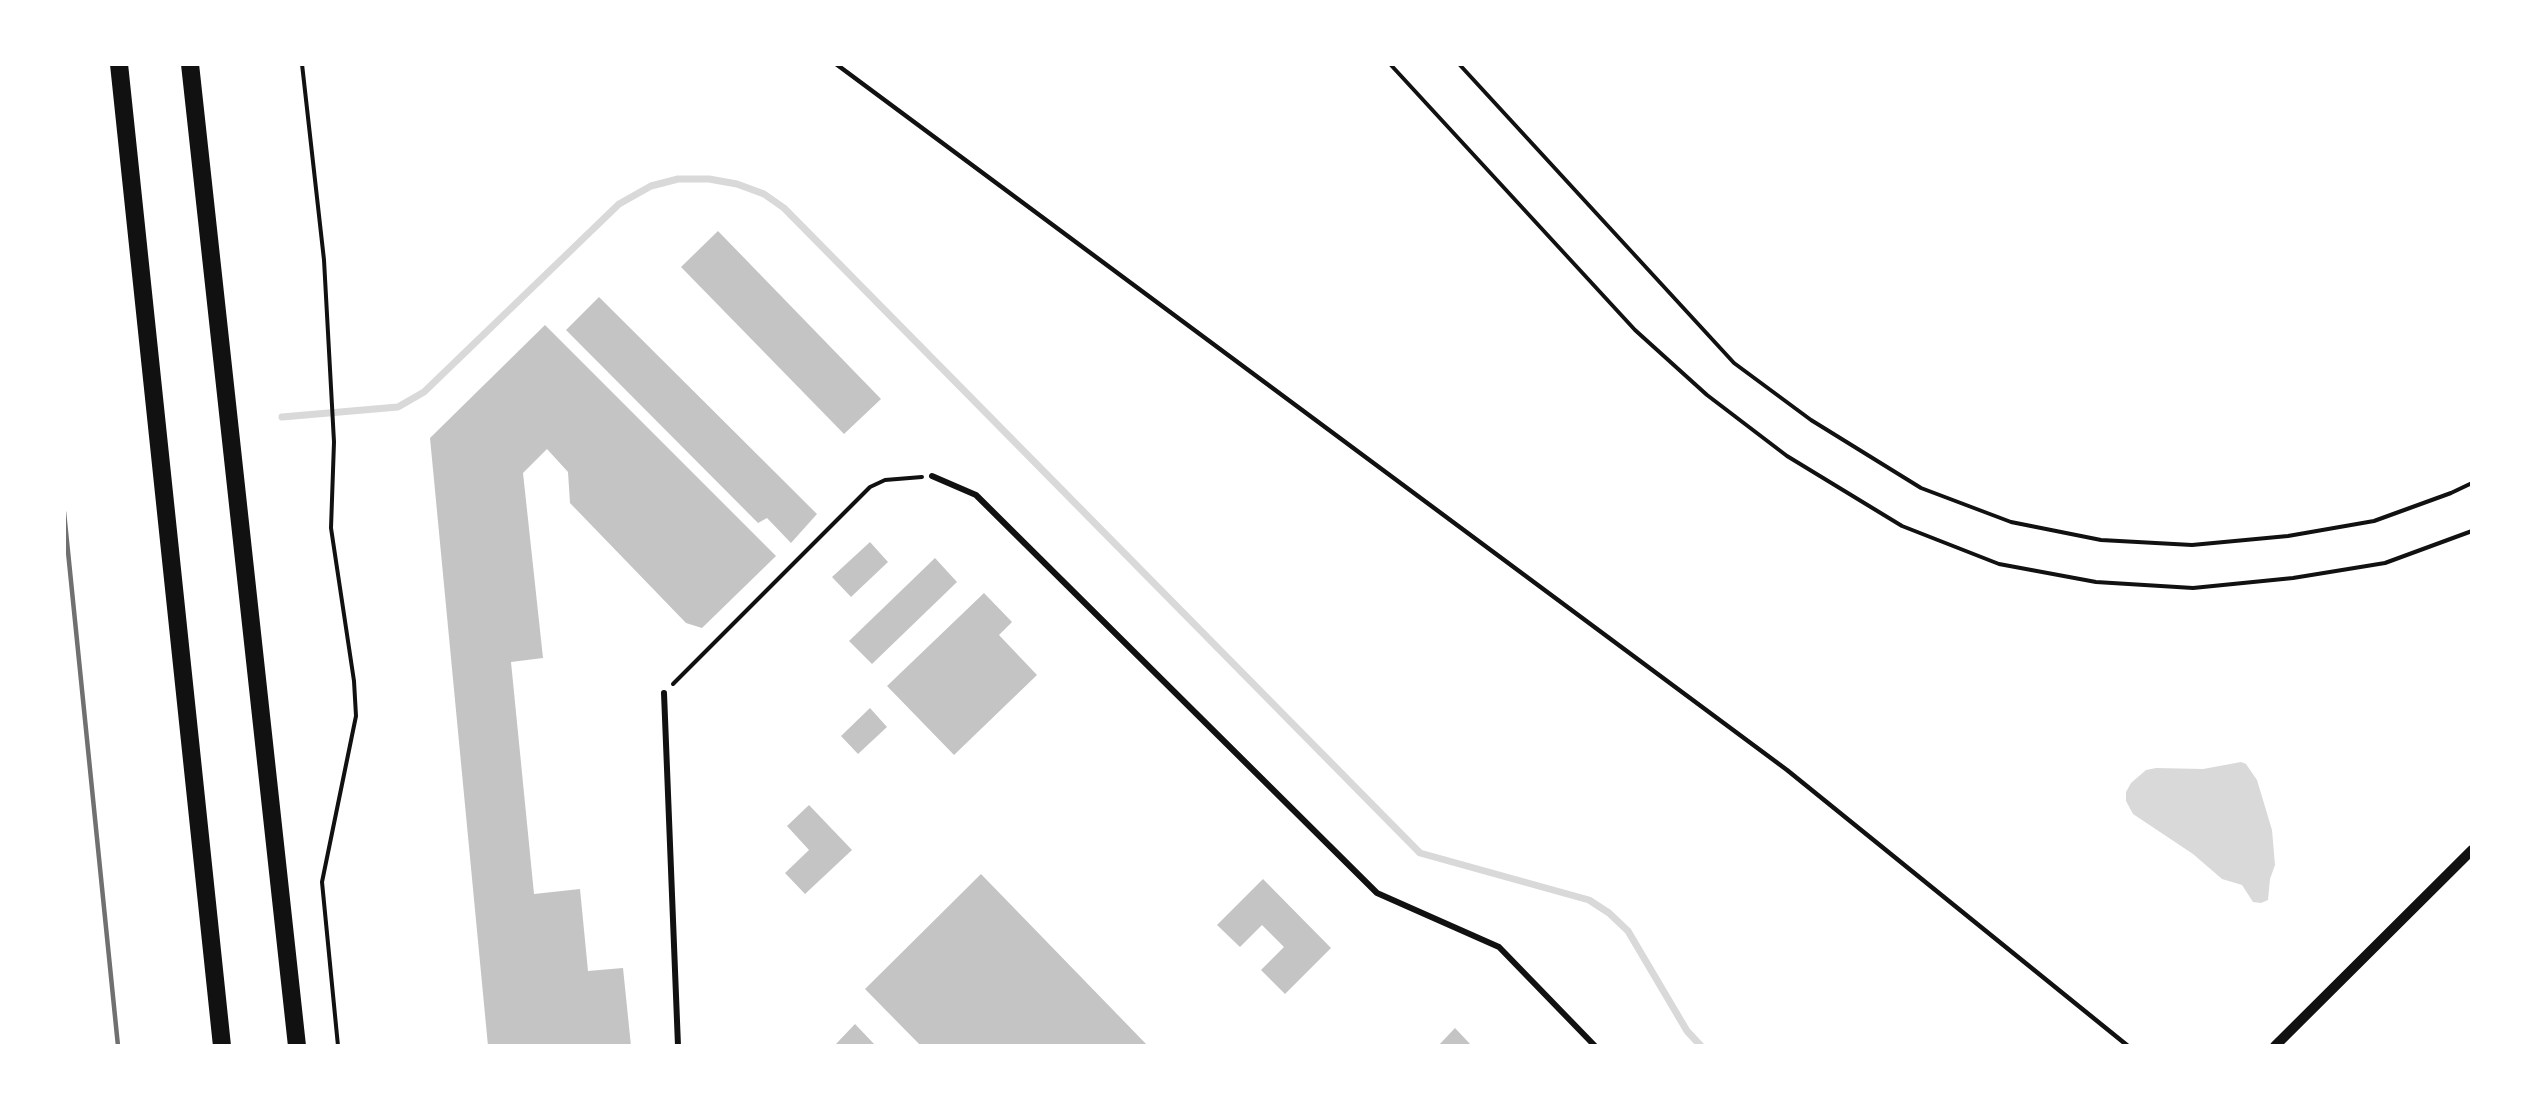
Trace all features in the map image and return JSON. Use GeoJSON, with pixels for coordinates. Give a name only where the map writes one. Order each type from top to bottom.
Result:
{"type":"FeatureCollection","features":[{"type":"Feature","properties":{"kind":"highway"},"geometry":{"type":"LineString","coordinates":[[119,64],[222,1046]]}},
{"type":"Feature","properties":{"kind":"highway"},"geometry":{"type":"LineString","coordinates":[[190,64],[297,1046]]}},
{"type":"Feature","properties":{"kind":"street"},"geometry":{"type":"LineString","coordinates":[[932,476],[976,495],[1377,893],[1499,947],[1595,1046]]}},
{"type":"Feature","properties":{"kind":"street"},"geometry":{"type":"LineString","coordinates":[[664,693],[678,1046]]}},
{"type":"Feature","properties":{"kind":"street"},"geometry":{"type":"LineString","coordinates":[[2275,1046],[2472,850]]}},
{"type":"Feature","properties":{"kind":"lane"},"geometry":{"type":"LineString","coordinates":[[836,64],[1787,770],[2128,1046]]}},
{"type":"Feature","properties":{"kind":"path"},"geometry":{"type":"LineString","coordinates":[[302,64],[324,261],[334,442],[331,528],[354,681],[356,716],[322,882],[338,1046]]}},
{"type":"Feature","properties":{"kind":"path"},"geometry":{"type":"LineString","coordinates":[[1390,64],[1635,330],[1707,396],[1787,456],[1902,526],[1999,564],[2096,582],[2193,588],[2293,578],[2385,562],[2472,531]]}},
{"type":"Feature","properties":{"kind":"path"},"geometry":{"type":"LineString","coordinates":[[1459,64],[1734,363],[1811,420],[1921,488],[2010,522],[2101,540],[2192,545],[2288,536],[2374,521],[2472,483]]}},
{"type":"Feature","properties":{"kind":"path"},"geometry":{"type":"LineString","coordinates":[[664,693],[870,487],[885,480],[932,476]]}},
{"type":"Feature","properties":{"kind":"shaded area"},"geometry":{"type":"Polygon","coordinates":[[[2241,762],[2246,764],[2257,780],[2272,830],[2275,865],[2270,879],[2268,900],[2261,903],[2253,902],[2242,885],[2222,879],[2193,854],[2133,814],[2126,801],[2126,792],[2131,783],[2146,770],[2156,768],[2203,769],[2241,762]]]}},
{"type":"Feature","properties":{"kind":"building"},"geometry":{"type":"Polygon","coordinates":[[[718,231],[881,399],[844,434],[681,267],[718,231]]]}},
{"type":"Feature","properties":{"kind":"building"},"geometry":{"type":"Polygon","coordinates":[[[599,297],[817,514],[791,543],[767,518],[758,523],[566,330],[599,297]]]}},
{"type":"Feature","properties":{"kind":"building"},"geometry":{"type":"Polygon","coordinates":[[[545,325],[776,556],[702,628],[686,623],[570,503],[568,472],[547,449],[523,473],[543,658],[511,662],[534,894],[580,889],[588,971],[623,968],[631,1046],[488,1046],[430,438],[545,325]]]}},
{"type":"Feature","properties":{"kind":"building"},"geometry":{"type":"Polygon","coordinates":[[[870,542],[888,562],[851,597],[832,577],[870,542]]]}},
{"type":"Feature","properties":{"kind":"building"},"geometry":{"type":"Polygon","coordinates":[[[935,558],[957,582],[872,664],[849,641],[935,558]]]}},
{"type":"Feature","properties":{"kind":"building"},"geometry":{"type":"Polygon","coordinates":[[[984,593],[1012,622],[999,635],[1037,675],[954,755],[887,686],[984,593]]]}},
{"type":"Feature","properties":{"kind":"building"},"geometry":{"type":"Polygon","coordinates":[[[870,708],[887,727],[858,754],[841,736],[870,708]]]}},
{"type":"Feature","properties":{"kind":"building"},"geometry":{"type":"Polygon","coordinates":[[[809,805],[852,850],[805,894],[785,873],[809,850],[787,826],[809,805]]]}},
{"type":"Feature","properties":{"kind":"building"},"geometry":{"type":"Polygon","coordinates":[[[981,874],[1148,1046],[921,1046],[865,989],[981,874]]]}},
{"type":"Feature","properties":{"kind":"building"},"geometry":{"type":"Polygon","coordinates":[[[1263,879],[1331,948],[1285,994],[1261,970],[1284,947],[1262,925],[1240,947],[1217,925],[1263,879]]]}},
{"type":"Feature","properties":{"kind":"building"},"geometry":{"type":"Polygon","coordinates":[[[855,1024],[876,1046],[834,1046],[855,1024]]]}},
{"type":"Feature","properties":{"kind":"building"},"geometry":{"type":"Polygon","coordinates":[[[1455,1028],[1472,1046],[1438,1046],[1455,1028]]]}},
{"type":"Feature","properties":{"kind":"waterway"},"geometry":{"type":"LineString","coordinates":[[282,417],[398,407],[424,392],[619,204],[651,186],[678,179],[709,179],[737,184],[764,194],[784,208],[1420,853],[1589,900],[1609,913],[1628,931],[1687,1031],[1701,1046]]}},
{"type":"Feature","properties":{"kind":"railway"},"geometry":{"type":"LineString","coordinates":[[64,512],[118,1046]]}}]}
